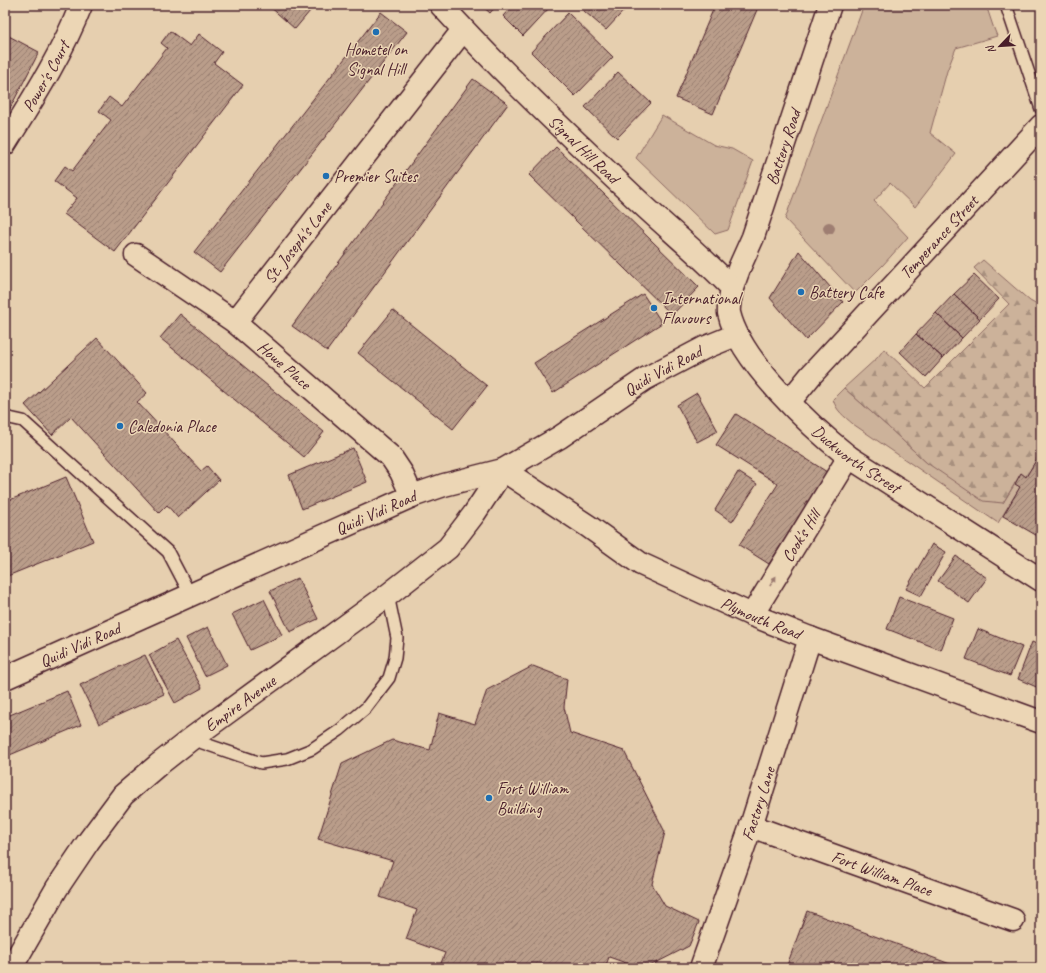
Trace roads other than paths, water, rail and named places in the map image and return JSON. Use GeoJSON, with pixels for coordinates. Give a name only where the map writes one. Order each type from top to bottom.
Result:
{"type":"FeatureCollection","features":[{"type":"Feature","properties":{"kind":"street","name":"Power's Court"},"geometry":{"type":"LineString","coordinates":[[5,144],[38,92],[75,20],[81,5]]}},
{"type":"Feature","properties":{"kind":"street","name":"Signal Hill Road"},"geometry":{"type":"LineString","coordinates":[[441,5],[463,30],[628,192],[716,271],[732,288]]}},
{"type":"Feature","properties":{"kind":"street","name":"Battery Road"},"geometry":{"type":"LineString","coordinates":[[732,288],[753,237],[830,5]]}},
{"type":"Feature","properties":{"kind":"street","name":"St. Joseph's Lane"},"geometry":{"type":"LineString","coordinates":[[235,322],[463,30]]}},
{"type":"Feature","properties":{"kind":"street","name":"Temperance Street"},"geometry":{"type":"LineString","coordinates":[[789,402],[811,375],[1041,126]]}},
{"type":"Feature","properties":{"kind":"street","name":"Howe Place"},"geometry":{"type":"LineString","coordinates":[[136,255],[235,322],[391,457],[402,472],[412,496]]}},
{"type":"Feature","properties":{"kind":"street","name":"Duckworth Street"},"geometry":{"type":"LineString","coordinates":[[732,288],[729,311],[736,334],[762,372],[824,437],[849,457],[1041,580]]}},
{"type":"Feature","properties":{"kind":"street","name":"Quidi Vidi Road"},"geometry":{"type":"LineString","coordinates":[[5,678],[412,496],[444,484],[503,470],[560,436],[645,379],[704,348],[736,334]]}},
{"type":"Feature","properties":{"kind":"street","name":"Cook's Hill"},"geometry":{"type":"LineString","coordinates":[[752,615],[849,457]]}},
{"type":"Feature","properties":{"kind":"street","name":"Empire Avenue"},"geometry":{"type":"LineString","coordinates":[[12,968],[57,888],[88,842],[123,795],[191,739],[388,595],[448,548],[474,514],[503,470]]}},
{"type":"Feature","properties":{"kind":"street","name":"Plymouth Road"},"geometry":{"type":"LineString","coordinates":[[503,470],[588,526],[641,564],[752,615],[810,638],[1041,722]]}},
{"type":"Feature","properties":{"kind":"street","name":"Factory Lane"},"geometry":{"type":"LineString","coordinates":[[701,968],[751,826],[810,638]]}},
{"type":"Feature","properties":{"kind":"street","name":"Fort William Place"},"geometry":{"type":"LineString","coordinates":[[751,826],[1013,920]]}},
{"type":"Feature","properties":{"kind":"lane"},"geometry":{"type":"LineString","coordinates":[[1006,5],[1041,109]]}},
{"type":"Feature","properties":{"kind":"lane"},"geometry":{"type":"LineString","coordinates":[[5,417],[23,421],[168,552],[190,594]]}},
{"type":"Feature","properties":{"kind":"lane"},"geometry":{"type":"LineString","coordinates":[[191,739],[261,763],[288,759],[312,749],[340,730],[366,708],[389,678],[395,658],[397,638],[388,595]]}},
{"type":"Feature","properties":{"kind":"place","name":"Hometel on Signal Hill"},"geometry":{"type":"Point","coordinates":[376,32]}},
{"type":"Feature","properties":{"kind":"place","name":"Premier Suites"},"geometry":{"type":"Point","coordinates":[326,176]}},
{"type":"Feature","properties":{"kind":"place","name":"Battery Cafe"},"geometry":{"type":"Point","coordinates":[801,292]}},
{"type":"Feature","properties":{"kind":"place","name":"International Flavours"},"geometry":{"type":"Point","coordinates":[654,308]}},
{"type":"Feature","properties":{"kind":"place","name":"Caledonia Place"},"geometry":{"type":"Point","coordinates":[120,426]}},
{"type":"Feature","properties":{"kind":"place","name":"Fort William Building"},"geometry":{"type":"Point","coordinates":[489,798]}}]}
